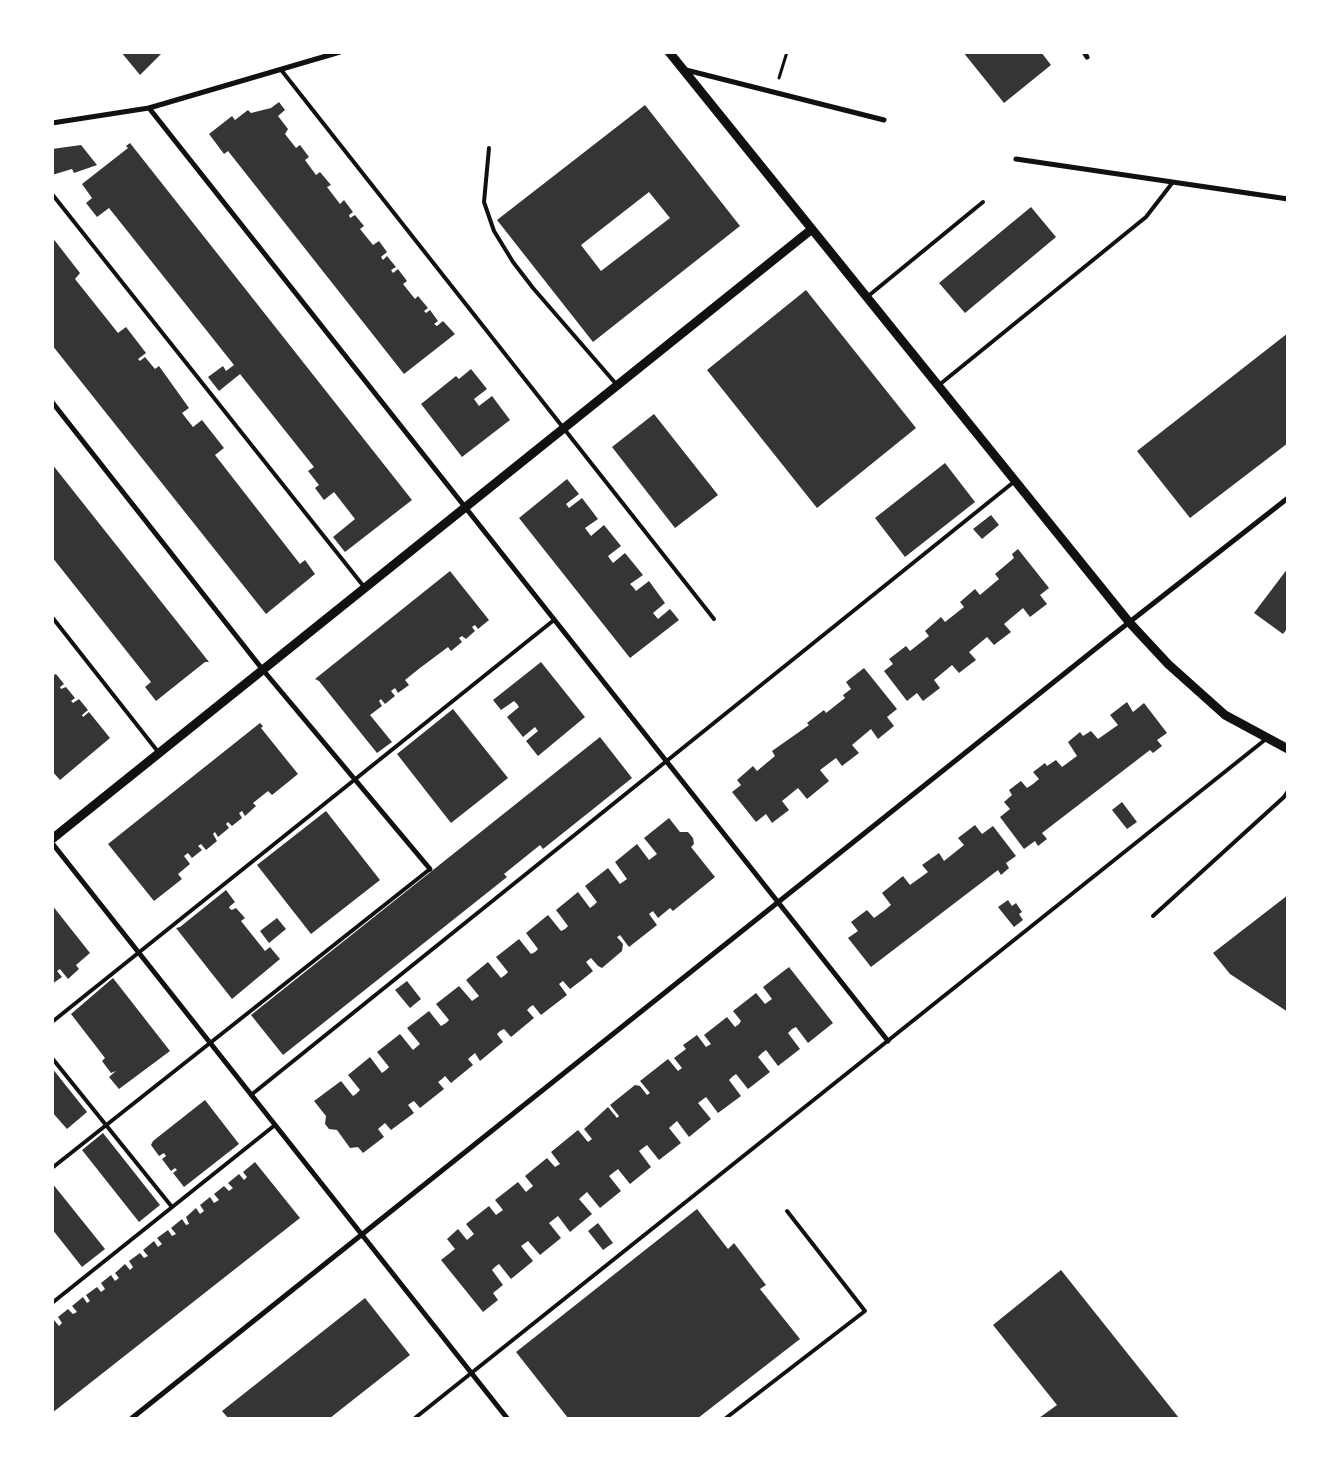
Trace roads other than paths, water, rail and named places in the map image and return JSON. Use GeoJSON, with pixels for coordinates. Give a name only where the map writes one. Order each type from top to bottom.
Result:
{"type":"FeatureCollection","features":[{"type":"Feature","properties":{"kind":"street"},"geometry":{"type":"LineString","coordinates":[[52,123],[149,108],[282,71],[340,52]]}},
{"type":"Feature","properties":{"kind":"street"},"geometry":{"type":"LineString","coordinates":[[670,52],[1129,622],[1195,690],[1225,715],[1266,739],[1288,749]]}},
{"type":"Feature","properties":{"kind":"street"},"geometry":{"type":"LineString","coordinates":[[683,70],[884,120]]}},
{"type":"Feature","properties":{"kind":"street"},"geometry":{"type":"LineString","coordinates":[[149,108],[888,1041]]}},
{"type":"Feature","properties":{"kind":"street"},"geometry":{"type":"LineString","coordinates":[[1016,158],[1288,199]]}},
{"type":"Feature","properties":{"kind":"street"},"geometry":{"type":"LineString","coordinates":[[52,838],[812,229]]}},
{"type":"Feature","properties":{"kind":"street"},"geometry":{"type":"LineString","coordinates":[[52,402],[262,670],[430,869]]}},
{"type":"Feature","properties":{"kind":"street"},"geometry":{"type":"LineString","coordinates":[[132,1418],[1129,622],[1288,498]]}},
{"type":"Feature","properties":{"kind":"street"},"geometry":{"type":"LineString","coordinates":[[52,843],[507,1418]]}},
{"type":"Feature","properties":{"kind":"lane"},"geometry":{"type":"LineString","coordinates":[[1086,55],[1093,52]]}},
{"type":"Feature","properties":{"kind":"lane"},"geometry":{"type":"LineString","coordinates":[[282,71],[714,619]]}},
{"type":"Feature","properties":{"kind":"lane"},"geometry":{"type":"LineString","coordinates":[[489,148],[484,202],[494,231],[512,262],[617,385]]}},
{"type":"Feature","properties":{"kind":"lane"},"geometry":{"type":"LineString","coordinates":[[939,385],[1146,217],[1173,182]]}},
{"type":"Feature","properties":{"kind":"lane"},"geometry":{"type":"LineString","coordinates":[[52,194],[365,588]]}},
{"type":"Feature","properties":{"kind":"lane"},"geometry":{"type":"LineString","coordinates":[[867,297],[983,202]]}},
{"type":"Feature","properties":{"kind":"lane"},"geometry":{"type":"LineString","coordinates":[[251,1095],[1015,481]]}},
{"type":"Feature","properties":{"kind":"lane"},"geometry":{"type":"LineString","coordinates":[[52,617],[159,753]]}},
{"type":"Feature","properties":{"kind":"lane"},"geometry":{"type":"LineString","coordinates":[[52,1022],[554,620]]}},
{"type":"Feature","properties":{"kind":"lane"},"geometry":{"type":"LineString","coordinates":[[414,1418],[1266,739]]}},
{"type":"Feature","properties":{"kind":"lane"},"geometry":{"type":"LineString","coordinates":[[1153,916],[1284,797],[1288,791]]}},
{"type":"Feature","properties":{"kind":"lane"},"geometry":{"type":"LineString","coordinates":[[52,1168],[430,869]]}},
{"type":"Feature","properties":{"kind":"lane"},"geometry":{"type":"LineString","coordinates":[[52,1058],[172,1207]]}},
{"type":"Feature","properties":{"kind":"lane"},"geometry":{"type":"LineString","coordinates":[[52,1303],[275,1125]]}},
{"type":"Feature","properties":{"kind":"lane"},"geometry":{"type":"LineString","coordinates":[[726,1418],[865,1311],[787,1211]]}}]}
